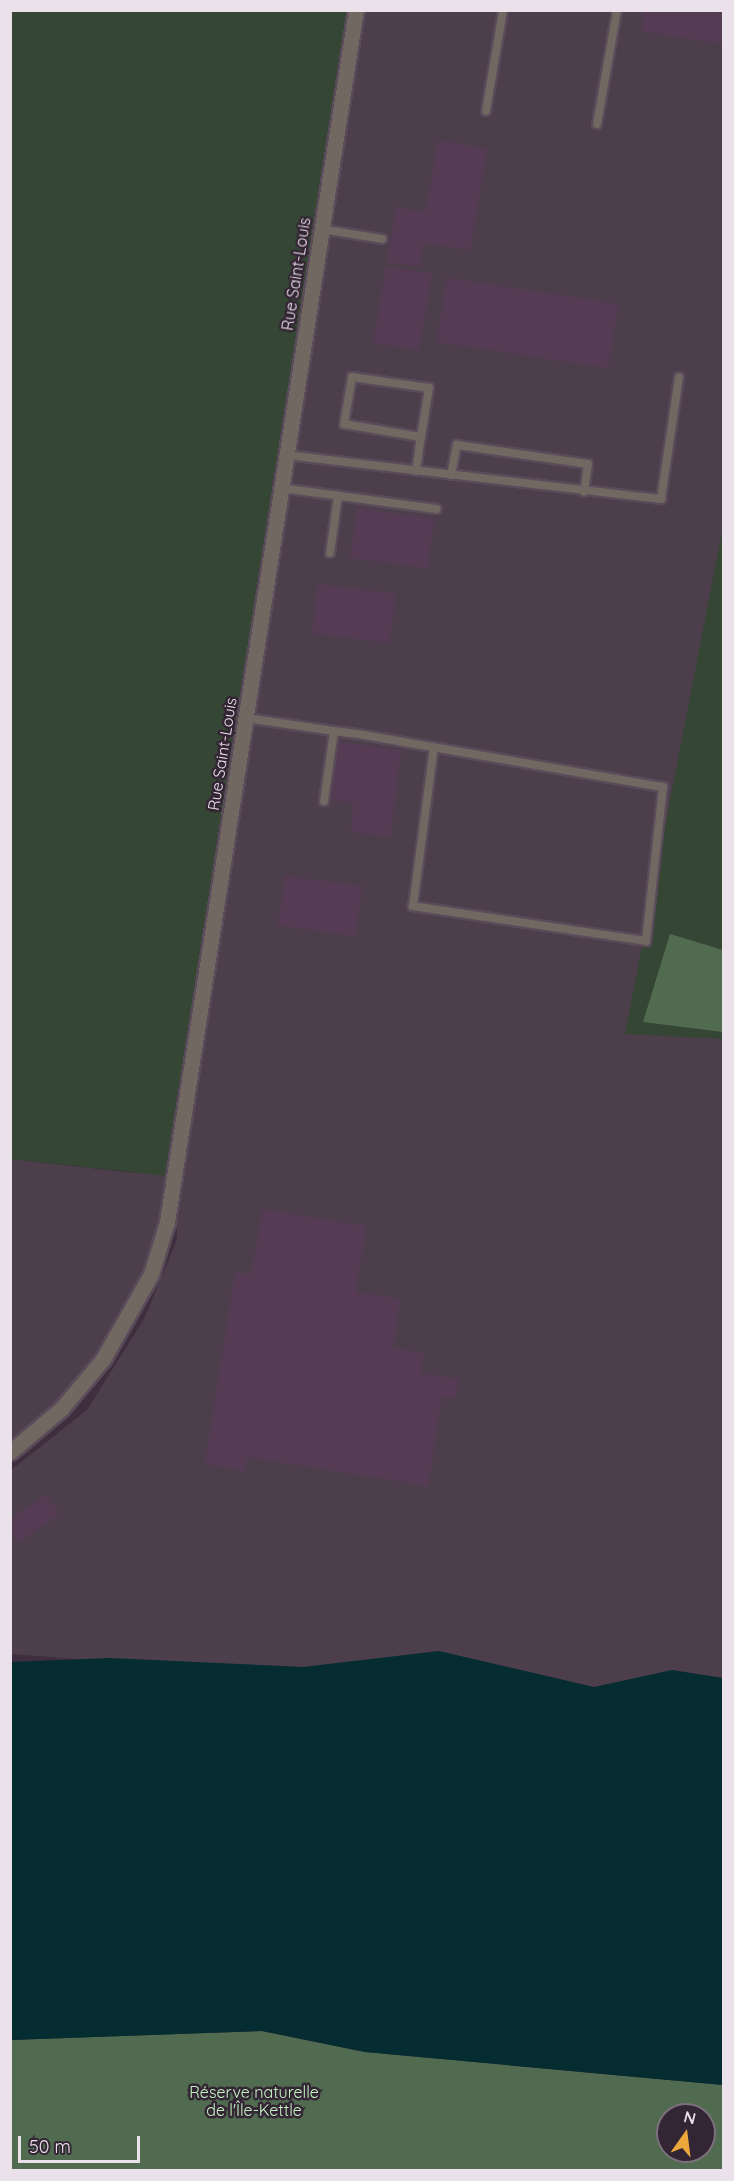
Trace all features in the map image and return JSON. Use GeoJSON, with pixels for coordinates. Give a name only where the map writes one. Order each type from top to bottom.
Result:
{"type":"FeatureCollection","features":[{"type":"Feature","properties":{"kind":"street","name":"Rue Saint-Louis"},"geometry":{"type":"LineString","coordinates":[[10,1452],[61,1409],[103,1359],[136,1305],[159,1251],[177,1177],[356,10]]}},
{"type":"Feature","properties":{"kind":"lane"},"geometry":{"type":"LineString","coordinates":[[486,111],[503,10]]}},
{"type":"Feature","properties":{"kind":"lane"},"geometry":{"type":"LineString","coordinates":[[597,124],[617,10]]}},
{"type":"Feature","properties":{"kind":"lane"},"geometry":{"type":"LineString","coordinates":[[321,229],[381,239]]}},
{"type":"Feature","properties":{"kind":"lane"},"geometry":{"type":"LineString","coordinates":[[416,471],[429,388],[352,376],[344,424],[421,437]]}},
{"type":"Feature","properties":{"kind":"lane"},"geometry":{"type":"LineString","coordinates":[[286,455],[584,492],[661,499],[679,377]]}},
{"type":"Feature","properties":{"kind":"lane"},"geometry":{"type":"LineString","coordinates":[[452,475],[457,445],[588,464],[584,492]]}},
{"type":"Feature","properties":{"kind":"lane"},"geometry":{"type":"LineString","coordinates":[[281,488],[437,508]]}},
{"type":"Feature","properties":{"kind":"lane"},"geometry":{"type":"LineString","coordinates":[[330,553],[338,496]]}},
{"type":"Feature","properties":{"kind":"lane"},"geometry":{"type":"LineString","coordinates":[[246,718],[434,747],[663,787],[646,941],[414,906],[434,747]]}},
{"type":"Feature","properties":{"kind":"lane"},"geometry":{"type":"LineString","coordinates":[[324,801],[334,731]]}},
{"type":"Feature","properties":{"kind":"shaded area"},"geometry":{"type":"Polygon","coordinates":[[[11,11],[356,11],[177,1177],[11,1159],[11,11]]]}},
{"type":"Feature","properties":{"kind":"shaded area"},"geometry":{"type":"Polygon","coordinates":[[[356,11],[723,11],[723,1709],[11,1654],[11,1470],[87,1410],[144,1319],[177,1240],[177,1181],[159,1251],[103,1359],[11,1452],[11,1159],[134,1173],[356,11]]]}},
{"type":"Feature","properties":{"kind":"shaded area"},"geometry":{"type":"Polygon","coordinates":[[[723,526],[723,950],[670,934],[644,1022],[723,1032],[723,1039],[625,1034],[723,526]]]}},
{"type":"Feature","properties":{"kind":"shaded area"},"geometry":{"type":"Polygon","coordinates":[[[439,1651],[594,1687],[672,1670],[723,1678],[723,2085],[365,2052],[262,2031],[11,2040],[11,1662],[110,1658],[303,1667],[439,1651]]]}},
{"type":"Feature","properties":{"kind":"green space"},"geometry":{"type":"Polygon","coordinates":[[[670,934],[723,950],[723,1032],[643,1022],[670,934]]]}},
{"type":"Feature","properties":{"kind":"green space","name":"Réserve naturelle de l'Île-Kettle"},"geometry":{"type":"Polygon","coordinates":[[[262,2031],[365,2052],[723,2085],[723,2170],[11,2170],[10,2040],[262,2031]]]}},
{"type":"Feature","properties":{"kind":"building"},"geometry":{"type":"Polygon","coordinates":[[[644,10],[724,10],[724,44],[641,31],[644,10]]]}},
{"type":"Feature","properties":{"kind":"building"},"geometry":{"type":"Polygon","coordinates":[[[438,140],[487,149],[470,250],[423,243],[420,267],[387,262],[396,207],[426,212],[438,140]]]}},
{"type":"Feature","properties":{"kind":"building"},"geometry":{"type":"Polygon","coordinates":[[[386,267],[432,274],[419,350],[373,343],[386,267]]]}},
{"type":"Feature","properties":{"kind":"building"},"geometry":{"type":"Polygon","coordinates":[[[447,278],[618,304],[608,368],[437,342],[447,278]]]}},
{"type":"Feature","properties":{"kind":"building"},"geometry":{"type":"Polygon","coordinates":[[[357,508],[434,519],[428,568],[350,558],[357,508]]]}},
{"type":"Feature","properties":{"kind":"building"},"geometry":{"type":"Polygon","coordinates":[[[318,584],[396,594],[389,643],[312,633],[318,584]]]}},
{"type":"Feature","properties":{"kind":"building"},"geometry":{"type":"Polygon","coordinates":[[[339,742],[401,750],[390,837],[351,832],[354,803],[331,800],[339,742]]]}},
{"type":"Feature","properties":{"kind":"building"},"geometry":{"type":"Polygon","coordinates":[[[285,876],[362,886],[355,936],[278,925],[285,876]]]}},
{"type":"Feature","properties":{"kind":"building"},"geometry":{"type":"Polygon","coordinates":[[[263,1209],[366,1226],[356,1292],[400,1299],[393,1348],[424,1353],[421,1373],[459,1379],[455,1399],[442,1397],[428,1486],[247,1457],[245,1471],[205,1464],[235,1273],[251,1274],[263,1209]]]}},
{"type":"Feature","properties":{"kind":"building"},"geometry":{"type":"Polygon","coordinates":[[[46,1495],[59,1514],[19,1542],[10,1530],[10,1520],[46,1495]]]}}]}
